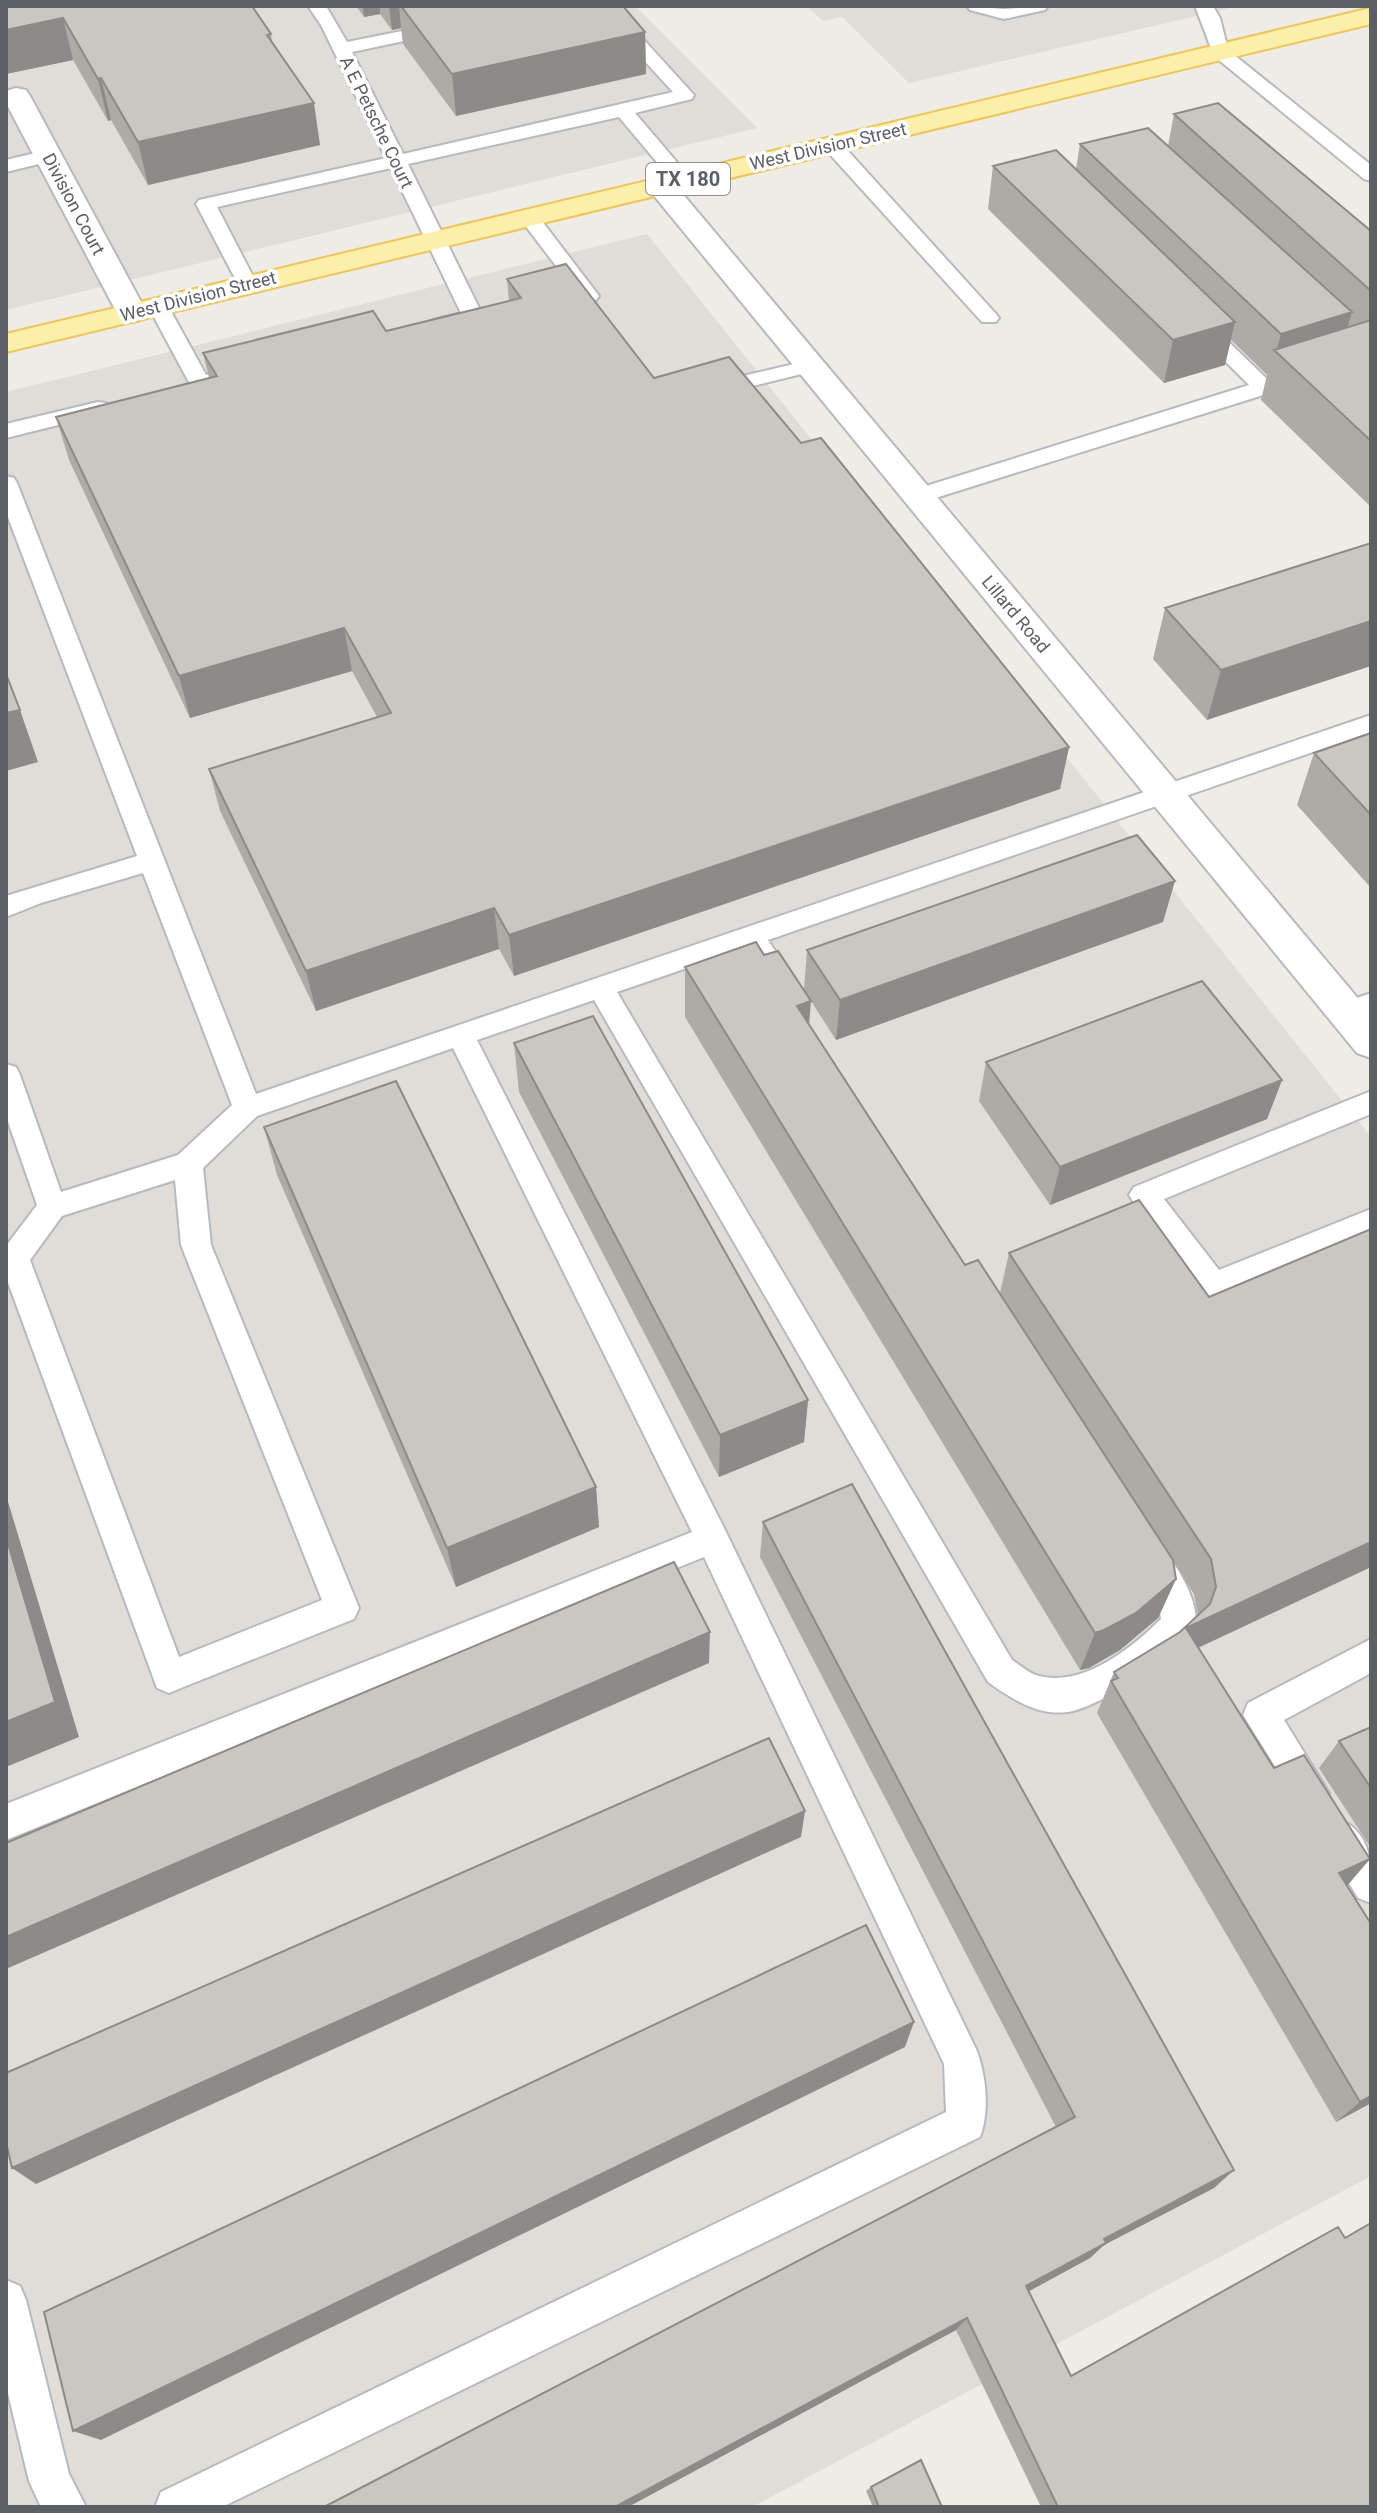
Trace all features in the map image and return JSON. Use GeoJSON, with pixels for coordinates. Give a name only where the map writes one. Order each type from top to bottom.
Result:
{"type":"FeatureCollection","features":[{"type":"Feature","properties":{"kind":"main road","name":"West Division Street"},"geometry":{"type":"LineString","coordinates":[[6,343],[1371,16]]}},
{"type":"Feature","properties":{"kind":"street","name":"Division Court"},"geometry":{"type":"LineString","coordinates":[[14,105],[145,309]]}},
{"type":"Feature","properties":{"kind":"street","name":"Lillard Road"},"geometry":{"type":"LineString","coordinates":[[672,184],[811,366],[1165,793],[1359,1008],[1371,1042]]}},
{"type":"Feature","properties":{"kind":"lane","name":"A E Petsche Court"},"geometry":{"type":"LineString","coordinates":[[317,6],[473,316],[413,331]]}},
{"type":"Feature","properties":{"kind":"lane"},"geometry":{"type":"LineString","coordinates":[[247,284],[206,204],[397,163],[685,95],[603,6]]}},
{"type":"Feature","properties":{"kind":"lane"},"geometry":{"type":"LineString","coordinates":[[976,6],[1004,14],[1039,6]]}},
{"type":"Feature","properties":{"kind":"lane"},"geometry":{"type":"LineString","coordinates":[[1204,6],[1211,18],[1220,52],[1371,175]]}},
{"type":"Feature","properties":{"kind":"lane"},"geometry":{"type":"LineString","coordinates":[[341,49],[458,24]]}},
{"type":"Feature","properties":{"kind":"lane"},"geometry":{"type":"LineString","coordinates":[[623,110],[672,184]]}},
{"type":"Feature","properties":{"kind":"lane"},"geometry":{"type":"LineString","coordinates":[[832,145],[989,318]]}},
{"type":"Feature","properties":{"kind":"lane"},"geometry":{"type":"LineString","coordinates":[[6,166],[48,156]]}},
{"type":"Feature","properties":{"kind":"lane"},"geometry":{"type":"LineString","coordinates":[[528,216],[603,315]]}},
{"type":"Feature","properties":{"kind":"lane"},"geometry":{"type":"LineString","coordinates":[[145,309],[193,384],[261,368]]}},
{"type":"Feature","properties":{"kind":"lane"},"geometry":{"type":"LineString","coordinates":[[1184,309],[1263,387]]}},
{"type":"Feature","properties":{"kind":"lane"},"geometry":{"type":"LineString","coordinates":[[697,394],[811,366]]}},
{"type":"Feature","properties":{"kind":"lane"},"geometry":{"type":"LineString","coordinates":[[918,496],[1304,375]]}},
{"type":"Feature","properties":{"kind":"lane"},"geometry":{"type":"LineString","coordinates":[[6,431],[126,401]]}},
{"type":"Feature","properties":{"kind":"lane"},"geometry":{"type":"LineString","coordinates":[[6,483],[247,1108]]}},
{"type":"Feature","properties":{"kind":"lane"},"geometry":{"type":"LineString","coordinates":[[188,1164],[196,1245],[342,1608],[169,1677],[14,1258],[52,1207],[188,1164],[247,1108],[1371,723]]}},
{"type":"Feature","properties":{"kind":"lane"},"geometry":{"type":"LineString","coordinates":[[6,907],[32,896],[153,861]]}},
{"type":"Feature","properties":{"kind":"lane"},"geometry":{"type":"LineString","coordinates":[[751,935],[794,1002]]}},
{"type":"Feature","properties":{"kind":"lane"},"geometry":{"type":"LineString","coordinates":[[600,987],[1000,1671],[1031,1692],[1072,1695],[1146,1657],[1179,1624],[1174,1594],[1130,1527]]}},
{"type":"Feature","properties":{"kind":"lane"},"geometry":{"type":"LineString","coordinates":[[176,2507],[966,2123],[963,2062],[712,1539],[460,1034]]}},
{"type":"Feature","properties":{"kind":"lane"},"geometry":{"type":"LineString","coordinates":[[6,1075],[52,1207]]}},
{"type":"Feature","properties":{"kind":"lane"},"geometry":{"type":"LineString","coordinates":[[1371,1102],[1144,1195],[1213,1286],[1371,1221]]}},
{"type":"Feature","properties":{"kind":"lane"},"geometry":{"type":"LineString","coordinates":[[6,1822],[712,1539]]}},
{"type":"Feature","properties":{"kind":"lane"},"geometry":{"type":"LineString","coordinates":[[1371,1655],[1260,1715],[1371,1885]]}},
{"type":"Feature","properties":{"kind":"lane"},"geometry":{"type":"LineString","coordinates":[[6,2300],[50,2481],[65,2507]]}},
{"type":"Feature","properties":{"kind":"shaded area"},"geometry":{"type":"Polygon","coordinates":[[[6,6],[635,6],[757,128],[6,310],[6,6]]]}},
{"type":"Feature","properties":{"kind":"shaded area"},"geometry":{"type":"Polygon","coordinates":[[[806,6],[1239,6],[909,83],[842,17],[823,21],[806,6]]]}},
{"type":"Feature","properties":{"kind":"shaded area"},"geometry":{"type":"Polygon","coordinates":[[[647,234],[1371,1137],[1371,2176],[752,2507],[6,2507],[6,392],[647,234]]]}},
{"type":"Feature","properties":{"kind":"building"},"geometry":{"type":"Polygon","coordinates":[[[6,6],[252,6],[271,34],[267,35],[314,103],[138,142],[63,18],[6,30],[6,6]]]}},
{"type":"Feature","properties":{"kind":"building"},"geometry":{"type":"Polygon","coordinates":[[[401,6],[623,6],[645,32],[452,74],[401,6]]]}},
{"type":"Feature","properties":{"kind":"building"},"geometry":{"type":"Polygon","coordinates":[[[1218,103],[1371,231],[1371,291],[1174,114],[1218,103]]]}},
{"type":"Feature","properties":{"kind":"building"},"geometry":{"type":"Polygon","coordinates":[[[1148,128],[1352,312],[1281,334],[1080,144],[1148,128]]]}},
{"type":"Feature","properties":{"kind":"building"},"geometry":{"type":"Polygon","coordinates":[[[1056,150],[1235,322],[1173,340],[993,166],[1056,150]]]}},
{"type":"Feature","properties":{"kind":"building"},"geometry":{"type":"Polygon","coordinates":[[[566,264],[654,378],[729,357],[801,443],[821,438],[1069,747],[509,935],[494,908],[306,971],[209,769],[391,713],[344,628],[179,676],[56,417],[217,376],[203,353],[373,311],[386,331],[521,298],[507,279],[566,264]]]}},
{"type":"Feature","properties":{"kind":"building"},"geometry":{"type":"Polygon","coordinates":[[[1371,320],[1371,441],[1274,350],[1371,320]]]}},
{"type":"Feature","properties":{"kind":"building"},"geometry":{"type":"Polygon","coordinates":[[[1371,543],[1371,621],[1221,670],[1165,608],[1371,543]]]}},
{"type":"Feature","properties":{"kind":"building"},"geometry":{"type":"Polygon","coordinates":[[[6,674],[20,710],[6,713],[6,674]]]}},
{"type":"Feature","properties":{"kind":"building"},"geometry":{"type":"Polygon","coordinates":[[[1371,733],[1371,815],[1314,753],[1371,733]]]}},
{"type":"Feature","properties":{"kind":"building"},"geometry":{"type":"Polygon","coordinates":[[[1137,835],[1175,881],[840,1000],[807,950],[1137,835]]]}},
{"type":"Feature","properties":{"kind":"building"},"geometry":{"type":"Polygon","coordinates":[[[756,942],[764,955],[778,951],[811,1001],[797,1006],[965,1265],[978,1260],[1173,1560],[1176,1579],[1136,1613],[1095,1633],[685,967],[756,942]]]}},
{"type":"Feature","properties":{"kind":"building"},"geometry":{"type":"Polygon","coordinates":[[[1202,981],[1282,1080],[1060,1167],[986,1062],[1202,981]]]}},
{"type":"Feature","properties":{"kind":"building"},"geometry":{"type":"Polygon","coordinates":[[[593,1016],[808,1400],[720,1435],[514,1043],[593,1016]]]}},
{"type":"Feature","properties":{"kind":"building"},"geometry":{"type":"Polygon","coordinates":[[[396,1081],[596,1487],[447,1548],[264,1127],[396,1081]]]}},
{"type":"Feature","properties":{"kind":"building"},"geometry":{"type":"Polygon","coordinates":[[[1139,1200],[1209,1297],[1371,1229],[1371,1542],[1186,1628],[1274,1768],[1304,1755],[1370,1859],[1339,1873],[1371,1924],[1371,2096],[1360,2102],[1111,1681],[1118,1678],[1114,1672],[1180,1632],[1210,1604],[1216,1587],[1211,1559],[1009,1253],[1139,1200]]]}},
{"type":"Feature","properties":{"kind":"building"},"geometry":{"type":"Polygon","coordinates":[[[852,1484],[1234,2170],[1104,2239],[1106,2243],[1026,2286],[1071,2376],[1338,2227],[1345,2238],[1371,2223],[1371,2507],[1058,2507],[967,2318],[615,2507],[324,2507],[1075,2117],[763,1522],[852,1484]]]}},
{"type":"Feature","properties":{"kind":"building"},"geometry":{"type":"Polygon","coordinates":[[[6,1537],[55,1702],[6,1722],[6,1537]]]}},
{"type":"Feature","properties":{"kind":"building"},"geometry":{"type":"Polygon","coordinates":[[[674,1562],[710,1632],[6,1937],[6,1843],[674,1562]]]}},
{"type":"Feature","properties":{"kind":"building"},"geometry":{"type":"Polygon","coordinates":[[[1371,1727],[1371,1788],[1339,1741],[1371,1727]]]}},
{"type":"Feature","properties":{"kind":"building"},"geometry":{"type":"Polygon","coordinates":[[[769,1738],[805,1811],[12,2168],[6,2142],[6,2073],[769,1738]]]}},
{"type":"Feature","properties":{"kind":"building"},"geometry":{"type":"Polygon","coordinates":[[[866,1925],[914,2022],[73,2431],[44,2312],[866,1925]]]}},
{"type":"Feature","properties":{"kind":"building"},"geometry":{"type":"Polygon","coordinates":[[[921,2460],[942,2507],[879,2507],[871,2487],[921,2460]]]}}]}
